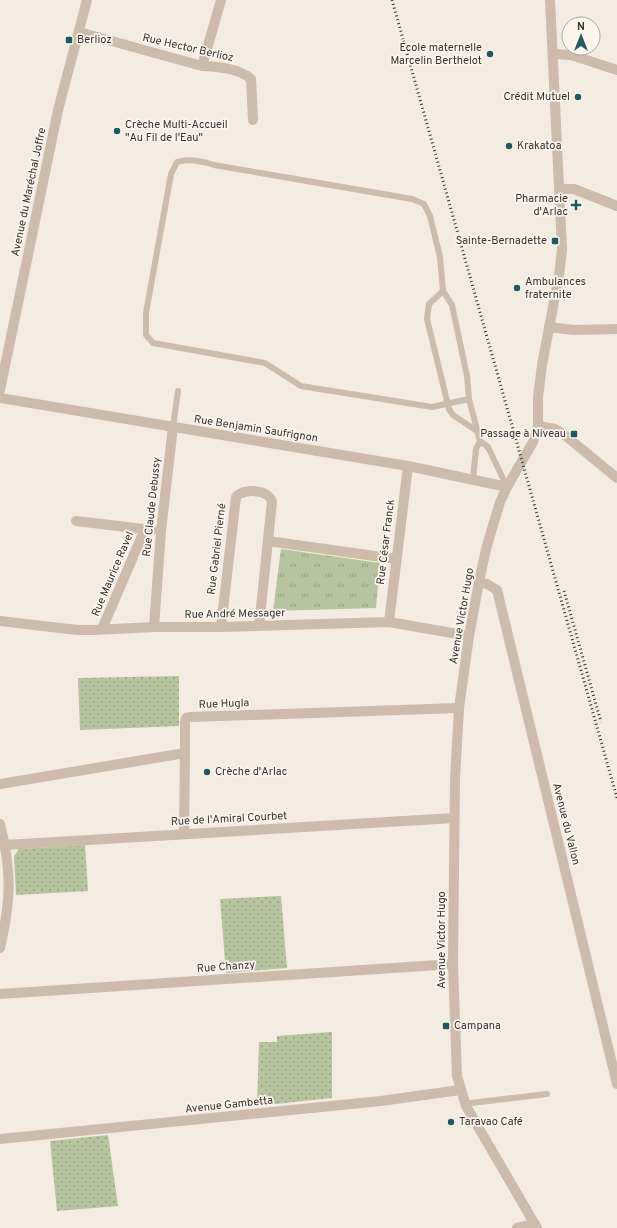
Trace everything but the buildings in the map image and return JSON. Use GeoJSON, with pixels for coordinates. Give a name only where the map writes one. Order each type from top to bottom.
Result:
{"type":"FeatureCollection","features":[{"type":"Feature","properties":{"kind":"street","name":"Avenue du Maréchal Joffre"},"geometry":{"type":"LineString","coordinates":[[0,390],[58,110],[87,0]]}},
{"type":"Feature","properties":{"kind":"street"},"geometry":{"type":"LineString","coordinates":[[202,66],[221,0]]}},
{"type":"Feature","properties":{"kind":"street","name":"Avenue Victor Hugo"},"geometry":{"type":"LineString","coordinates":[[536,1226],[466,1106],[460,1090],[455,1051],[453,964],[454,818],[456,749],[460,708],[469,636],[479,582],[486,549],[507,487],[533,442],[538,426],[540,381],[562,249],[554,54],[550,0]]}},
{"type":"Feature","properties":{"kind":"street","name":"Rue Hector Berlioz"},"geometry":{"type":"LineString","coordinates":[[79,32],[202,66],[222,68],[245,74],[251,80],[253,120]]}},
{"type":"Feature","properties":{"kind":"street"},"geometry":{"type":"LineString","coordinates":[[554,54],[571,55],[617,70]]}},
{"type":"Feature","properties":{"kind":"street"},"geometry":{"type":"LineString","coordinates":[[560,190],[574,189],[617,206]]}},
{"type":"Feature","properties":{"kind":"street"},"geometry":{"type":"LineString","coordinates":[[549,327],[573,330],[617,329]]}},
{"type":"Feature","properties":{"kind":"street","name":"Rue Benjamin Saufrignon"},"geometry":{"type":"LineString","coordinates":[[0,398],[408,466],[507,487]]}},
{"type":"Feature","properties":{"kind":"street"},"geometry":{"type":"LineString","coordinates":[[538,426],[555,429],[562,433],[617,478]]}},
{"type":"Feature","properties":{"kind":"street","name":"Rue Claude Debussy"},"geometry":{"type":"LineString","coordinates":[[154,627],[161,531],[173,428]]}},
{"type":"Feature","properties":{"kind":"street","name":"Rue César Franck"},"geometry":{"type":"LineString","coordinates":[[389,622],[408,466]]}},
{"type":"Feature","properties":{"kind":"street","name":"Rue Gabriel Pierné"},"geometry":{"type":"LineString","coordinates":[[221,627],[236,497],[239,493],[245,491],[267,494],[271,497],[272,502],[259,626]]}},
{"type":"Feature","properties":{"kind":"street","name":"Rue Maurice Ravel"},"geometry":{"type":"LineString","coordinates":[[76,521],[161,531]]}},
{"type":"Feature","properties":{"kind":"street","name":"Rue Maurice Ravel"},"geometry":{"type":"LineString","coordinates":[[102,629],[145,529]]}},
{"type":"Feature","properties":{"kind":"street"},"geometry":{"type":"LineString","coordinates":[[268,541],[396,559]]}},
{"type":"Feature","properties":{"kind":"street","name":"Avenue du Vallon"},"geometry":{"type":"LineString","coordinates":[[479,582],[487,584],[497,590],[617,1084]]}},
{"type":"Feature","properties":{"kind":"street","name":"Rue André Messager"},"geometry":{"type":"LineString","coordinates":[[0,621],[77,630],[389,622],[469,636]]}},
{"type":"Feature","properties":{"kind":"street","name":"Rue Hugla"},"geometry":{"type":"LineString","coordinates":[[185,753],[185,722],[186,718],[191,717],[460,708]]}},
{"type":"Feature","properties":{"kind":"street"},"geometry":{"type":"LineString","coordinates":[[0,784],[185,753],[184,834]]}},
{"type":"Feature","properties":{"kind":"street","name":"Rue de l'Amiral Courbet"},"geometry":{"type":"LineString","coordinates":[[5,845],[454,818]]}},
{"type":"Feature","properties":{"kind":"street"},"geometry":{"type":"LineString","coordinates":[[0,824],[5,845],[9,875],[9,899],[0,948]]}},
{"type":"Feature","properties":{"kind":"street","name":"Rue Chanzy"},"geometry":{"type":"LineString","coordinates":[[0,994],[453,964]]}},
{"type":"Feature","properties":{"kind":"street","name":"Avenue Gambetta"},"geometry":{"type":"LineString","coordinates":[[0,1139],[381,1101],[460,1090]]}},
{"type":"Feature","properties":{"kind":"street"},"geometry":{"type":"LineString","coordinates":[[517,1228],[536,1226]]}},
{"type":"Feature","properties":{"kind":"lane"},"geometry":{"type":"LineString","coordinates":[[469,399],[432,407],[301,386],[265,362],[152,343],[146,335],[146,313],[170,174],[177,162],[183,160],[204,162],[420,201],[427,208],[430,216],[440,257],[443,291],[452,305],[467,376],[469,399],[480,441],[488,447],[507,487]]}},
{"type":"Feature","properties":{"kind":"lane"},"geometry":{"type":"LineString","coordinates":[[443,291],[429,304],[427,319],[447,404],[453,415],[477,431]]}},
{"type":"Feature","properties":{"kind":"lane","name":"Rue Claude Debussy"},"geometry":{"type":"LineString","coordinates":[[173,428],[178,391]]}},
{"type":"Feature","properties":{"kind":"lane"},"geometry":{"type":"LineString","coordinates":[[473,479],[476,449],[480,441]]}},
{"type":"Feature","properties":{"kind":"lane"},"geometry":{"type":"LineString","coordinates":[[466,1106],[471,1103],[547,1094]]}},
{"type":"Feature","properties":{"kind":"green space"},"geometry":{"type":"Polygon","coordinates":[[[281,549],[380,563],[376,608],[273,611],[281,549]]]}},
{"type":"Feature","properties":{"kind":"green space"},"geometry":{"type":"Polygon","coordinates":[[[179,676],[179,726],[80,730],[78,678],[179,676]]]}},
{"type":"Feature","properties":{"kind":"green space"},"geometry":{"type":"Polygon","coordinates":[[[85,845],[88,891],[16,895],[14,856],[19,849],[85,845]]]}},
{"type":"Feature","properties":{"kind":"green space"},"geometry":{"type":"Polygon","coordinates":[[[281,896],[287,968],[226,973],[220,899],[281,896]]]}},
{"type":"Feature","properties":{"kind":"green space"},"geometry":{"type":"Polygon","coordinates":[[[332,1032],[332,1098],[257,1106],[259,1042],[277,1042],[277,1036],[332,1032]]]}},
{"type":"Feature","properties":{"kind":"green space"},"geometry":{"type":"Polygon","coordinates":[[[108,1135],[118,1206],[57,1211],[50,1141],[108,1135]]]}},
{"type":"Feature","properties":{"kind":"railway"},"geometry":{"type":"LineString","coordinates":[[392,0],[617,798]]}},
{"type":"Feature","properties":{"kind":"railway"},"geometry":{"type":"LineString","coordinates":[[564,591],[601,722]]}},
{"type":"Feature","properties":{"kind":"place","name":"Berlioz"},"geometry":{"type":"Point","coordinates":[69,40]}},
{"type":"Feature","properties":{"kind":"place","name":"École maternelle Marcelin Berthelot"},"geometry":{"type":"Point","coordinates":[490,54]}},
{"type":"Feature","properties":{"kind":"place","name":"Crédit Mutuel"},"geometry":{"type":"Point","coordinates":[578,97]}},
{"type":"Feature","properties":{"kind":"place","name":"Crèche Multi-Accueil \"Au Fil de l'Eau\""},"geometry":{"type":"Point","coordinates":[117,131]}},
{"type":"Feature","properties":{"kind":"place","name":"Krakatoa"},"geometry":{"type":"Point","coordinates":[509,146]}},
{"type":"Feature","properties":{"kind":"place","name":"Pharmacie d'Arlac"},"geometry":{"type":"Point","coordinates":[576,205]}},
{"type":"Feature","properties":{"kind":"place","name":"Sainte-Bernadette"},"geometry":{"type":"Point","coordinates":[555,241]}},
{"type":"Feature","properties":{"kind":"place","name":"Ambulances fraternite"},"geometry":{"type":"Point","coordinates":[517,288]}},
{"type":"Feature","properties":{"kind":"place","name":"Passage à Niveau"},"geometry":{"type":"Point","coordinates":[574,434]}},
{"type":"Feature","properties":{"kind":"place","name":"Crèche d'Arlac"},"geometry":{"type":"Point","coordinates":[207,772]}},
{"type":"Feature","properties":{"kind":"place","name":"Campana"},"geometry":{"type":"Point","coordinates":[446,1026]}},
{"type":"Feature","properties":{"kind":"place","name":"Taravao Café"},"geometry":{"type":"Point","coordinates":[451,1122]}}]}
